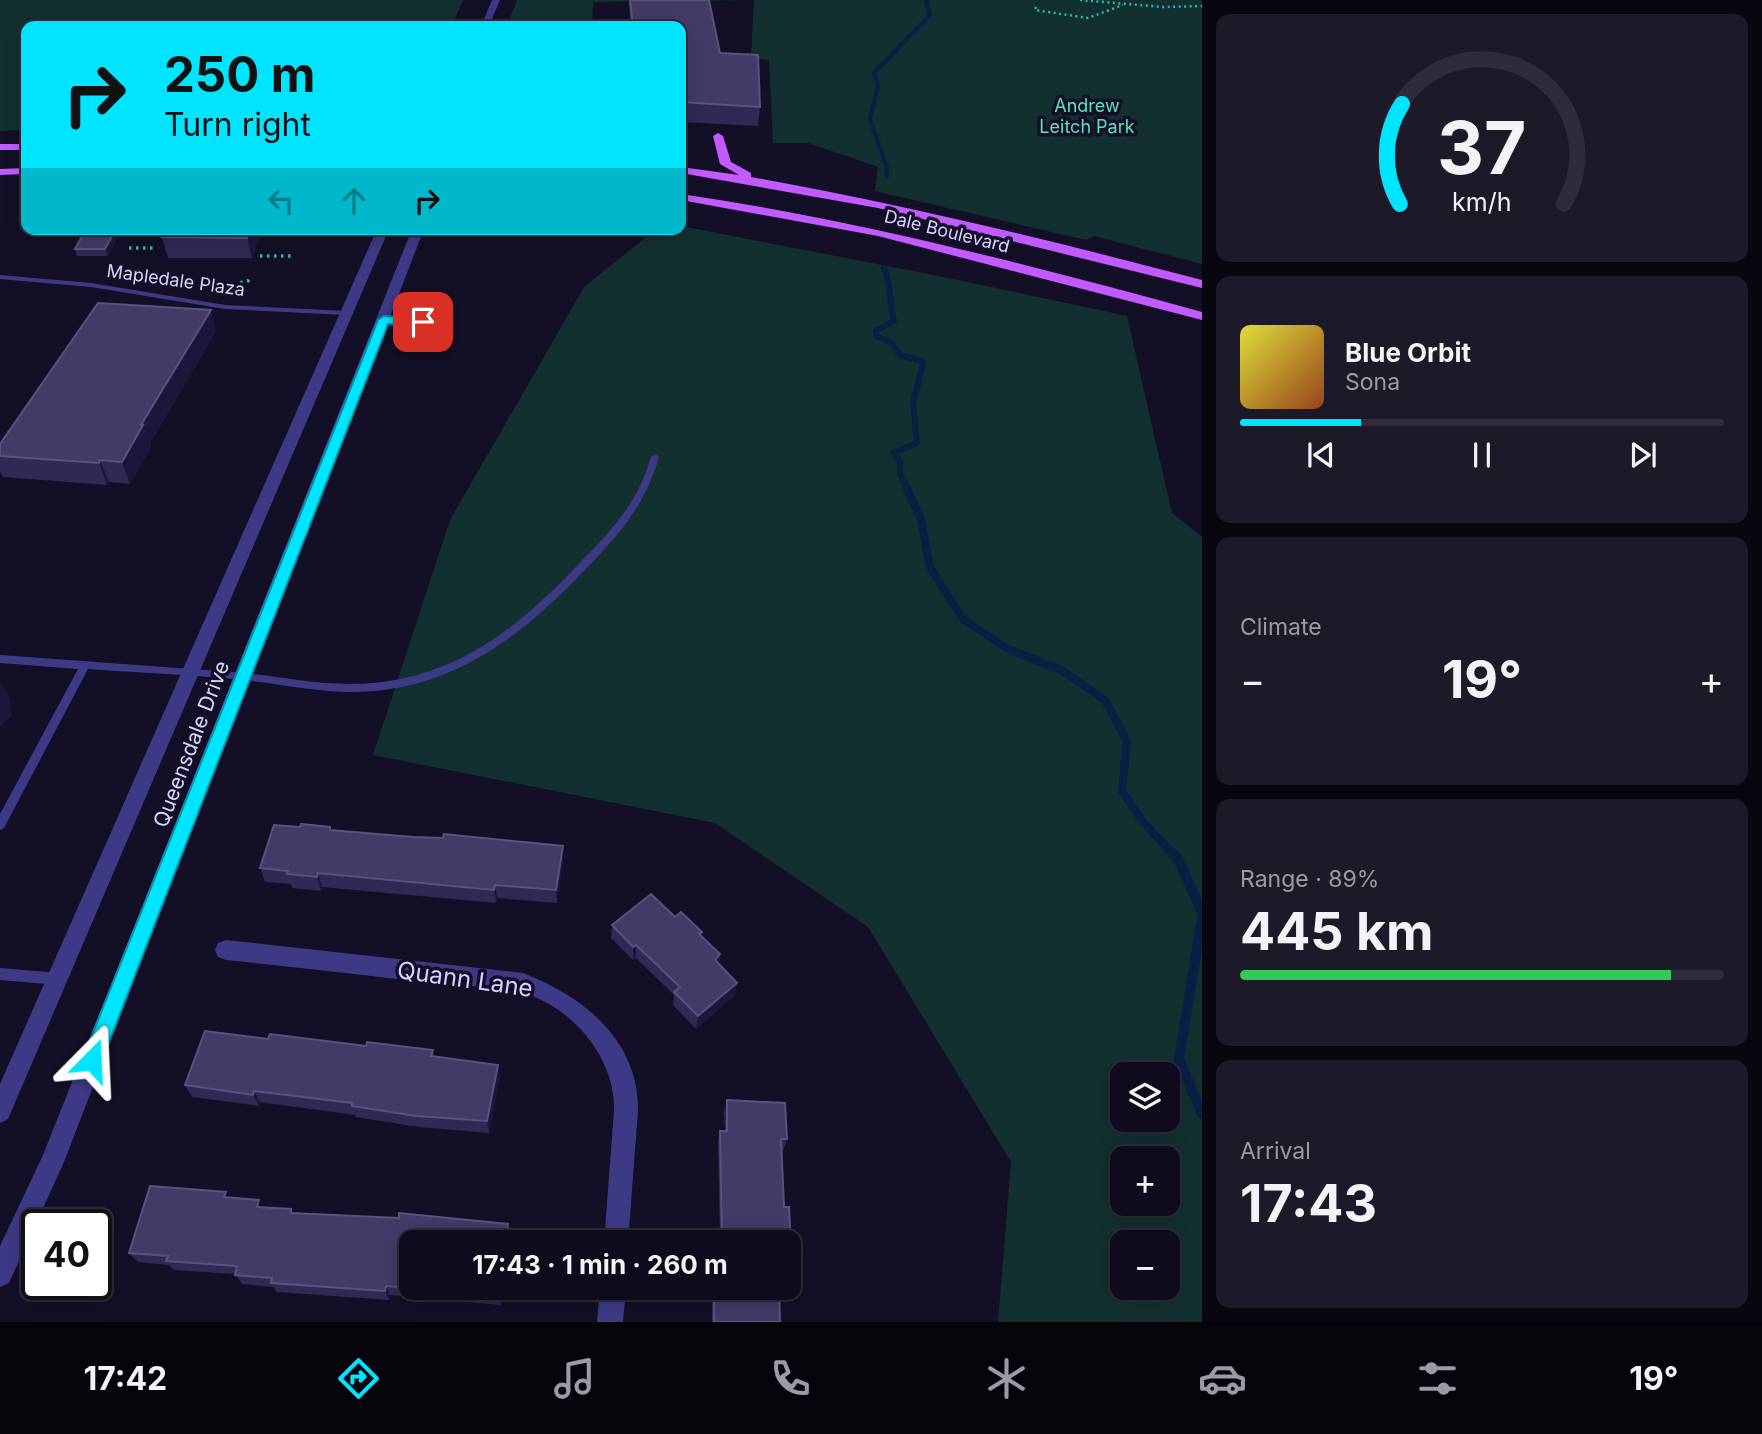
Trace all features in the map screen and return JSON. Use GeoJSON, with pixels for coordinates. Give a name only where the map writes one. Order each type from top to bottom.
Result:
{"type":"FeatureCollection","features":[{"type":"Feature","properties":{"kind":"main road"},"geometry":{"type":"LineString","coordinates":[[718,136],[728,167],[773,184]]}},
{"type":"Feature","properties":{"kind":"main road"},"geometry":{"type":"LineString","coordinates":[[0,147],[21,147]]}},
{"type":"Feature","properties":{"kind":"main road","name":"Dale Boulevard"},"geometry":{"type":"LineString","coordinates":[[686,171],[773,184],[919,212],[1202,284]]}},
{"type":"Feature","properties":{"kind":"main road"},"geometry":{"type":"LineString","coordinates":[[0,172],[21,172]]}},
{"type":"Feature","properties":{"kind":"main road","name":"Dale Boulevard"},"geometry":{"type":"LineString","coordinates":[[686,198],[761,209],[931,244],[1202,316]]}},
{"type":"Feature","properties":{"kind":"street"},"geometry":{"type":"LineString","coordinates":[[487,21],[496,0]]}},
{"type":"Feature","properties":{"kind":"street","name":"Queensdale Drive"},"geometry":{"type":"LineString","coordinates":[[0,1111],[380,235]]}},
{"type":"Feature","properties":{"kind":"street","name":"Queensdale Drive"},"geometry":{"type":"LineString","coordinates":[[0,1274],[52,1162],[416,235]]}},
{"type":"Feature","properties":{"kind":"street","name":"Quann Lane"},"geometry":{"type":"LineString","coordinates":[[226,950],[523,983],[548,992],[575,1009],[598,1032],[615,1059],[625,1093],[617,1230]]}},
{"type":"Feature","properties":{"kind":"street"},"geometry":{"type":"LineString","coordinates":[[610,1322],[612,1300]]}},
{"type":"Feature","properties":{"kind":"lane","name":"Mapledale Plaza"},"geometry":{"type":"LineString","coordinates":[[0,277],[80,284],[225,307],[347,313]]}},
{"type":"Feature","properties":{"kind":"lane"},"geometry":{"type":"LineString","coordinates":[[384,320],[442,323]]}},
{"type":"Feature","properties":{"kind":"lane"},"geometry":{"type":"LineString","coordinates":[[0,659],[242,677],[349,688],[384,687],[419,680],[470,660],[522,625],[558,593],[632,513],[644,493],[655,457]]}},
{"type":"Feature","properties":{"kind":"lane"},"geometry":{"type":"LineString","coordinates":[[0,825],[85,665]]}},
{"type":"Feature","properties":{"kind":"lane"},"geometry":{"type":"LineString","coordinates":[[0,974],[58,979]]}},
{"type":"Feature","properties":{"kind":"path"},"geometry":{"type":"LineString","coordinates":[[1080,0],[1172,7],[1202,6]]}},
{"type":"Feature","properties":{"kind":"path"},"geometry":{"type":"LineString","coordinates":[[1036,7],[1035,10],[1088,18],[1124,4]]}},
{"type":"Feature","properties":{"kind":"path"},"geometry":{"type":"LineString","coordinates":[[129,248],[156,248]]}},
{"type":"Feature","properties":{"kind":"path"},"geometry":{"type":"LineString","coordinates":[[260,256],[295,256]]}},
{"type":"Feature","properties":{"kind":"path"},"geometry":{"type":"LineString","coordinates":[[213,289],[248,281],[250,277]]}},
{"type":"Feature","properties":{"kind":"green space"},"geometry":{"type":"Polygon","coordinates":[[[0,0],[463,0],[454,21],[21,21],[21,130],[0,131],[0,0]]]}},
{"type":"Feature","properties":{"kind":"green space"},"geometry":{"type":"Polygon","coordinates":[[[517,0],[754,0],[593,2],[592,21],[509,21],[517,0]]]}},
{"type":"Feature","properties":{"kind":"green space","name":"Andrew Leitch Park"},"geometry":{"type":"Polygon","coordinates":[[[754,0],[1202,0],[1202,264],[1094,236],[1086,240],[875,191],[878,167],[808,143],[773,143],[769,60],[751,58],[754,0]]]}},
{"type":"Feature","properties":{"kind":"green space"},"geometry":{"type":"Polygon","coordinates":[[[686,227],[1127,316],[1172,513],[1202,537],[1202,1322],[998,1322],[1011,1162],[868,927],[715,823],[373,755],[450,520],[584,287],[649,235],[686,235],[686,227]]]}},
{"type":"Feature","properties":{"kind":"building"},"geometry":{"type":"Polygon","coordinates":[[[630,0],[709,0],[720,53],[758,55],[760,107],[686,102],[686,21],[632,21],[630,0]]]}},
{"type":"Feature","properties":{"kind":"building"},"geometry":{"type":"Polygon","coordinates":[[[83,235],[113,235],[105,249],[75,249],[83,235]]]}},
{"type":"Feature","properties":{"kind":"building"},"geometry":{"type":"Polygon","coordinates":[[[163,235],[248,235],[247,238],[162,237],[163,235]]]}},
{"type":"Feature","properties":{"kind":"building"},"geometry":{"type":"Polygon","coordinates":[[[98,303],[211,310],[141,425],[122,462],[100,460],[99,463],[0,456],[0,444],[98,303]]]}},
{"type":"Feature","properties":{"kind":"building"},"geometry":{"type":"Polygon","coordinates":[[[301,824],[330,827],[330,830],[413,837],[443,838],[444,834],[563,846],[556,890],[495,885],[494,890],[318,873],[317,877],[260,868],[274,825],[300,827],[301,824]]]}},
{"type":"Feature","properties":{"kind":"building"},"geometry":{"type":"Polygon","coordinates":[[[651,894],[675,917],[681,912],[702,932],[699,934],[720,954],[715,960],[737,983],[698,1016],[674,992],[680,987],[636,945],[633,947],[612,925],[651,894]]]}},
{"type":"Feature","properties":{"kind":"building"},"geometry":{"type":"Polygon","coordinates":[[[205,1031],[268,1039],[270,1034],[366,1046],[367,1042],[433,1050],[431,1056],[498,1065],[487,1121],[416,1116],[352,1106],[352,1103],[254,1091],[253,1095],[185,1085],[205,1031]]]}},
{"type":"Feature","properties":{"kind":"building"},"geometry":{"type":"Polygon","coordinates":[[[727,1100],[785,1103],[787,1139],[781,1139],[784,1207],[789,1207],[790,1230],[722,1230],[720,1131],[727,1131],[727,1100]]]}},
{"type":"Feature","properties":{"kind":"building"},"geometry":{"type":"Polygon","coordinates":[[[150,1186],[226,1192],[224,1197],[259,1200],[257,1207],[291,1209],[291,1213],[399,1218],[399,1213],[508,1224],[507,1230],[399,1230],[399,1287],[386,1286],[385,1291],[271,1283],[272,1278],[235,1275],[237,1266],[166,1261],[168,1256],[129,1253],[150,1186]]]}},
{"type":"Feature","properties":{"kind":"building"},"geometry":{"type":"Polygon","coordinates":[[[714,1300],[779,1300],[780,1322],[714,1322],[714,1300]]]}},
{"type":"Feature","properties":{"kind":"waterway"},"geometry":{"type":"LineString","coordinates":[[887,176],[887,168],[870,119],[878,86],[874,73],[930,15],[926,0]]}},
{"type":"Feature","properties":{"kind":"waterway"},"geometry":{"type":"LineString","coordinates":[[884,268],[894,321],[876,331],[876,336],[892,343],[900,355],[922,361],[923,364],[913,403],[917,443],[893,453],[900,461],[900,474],[908,490]]}},
{"type":"Feature","properties":{"kind":"waterway"},"geometry":{"type":"LineString","coordinates":[[907,489],[921,519],[930,568],[963,619],[1008,649],[1063,671],[1105,700],[1127,741],[1122,791],[1144,823],[1171,852]]}},
{"type":"Feature","properties":{"kind":"waterway"},"geometry":{"type":"LineString","coordinates":[[1171,852],[1178,859],[1202,912]]}},
{"type":"Feature","properties":{"kind":"waterway"},"geometry":{"type":"LineString","coordinates":[[1202,918],[1179,1059],[1202,1114]]}},
{"type":"Feature","properties":{"kind":"route"},"geometry":{"type":"LineString","coordinates":[[92,1060],[384,320],[423,322]]}}]}
